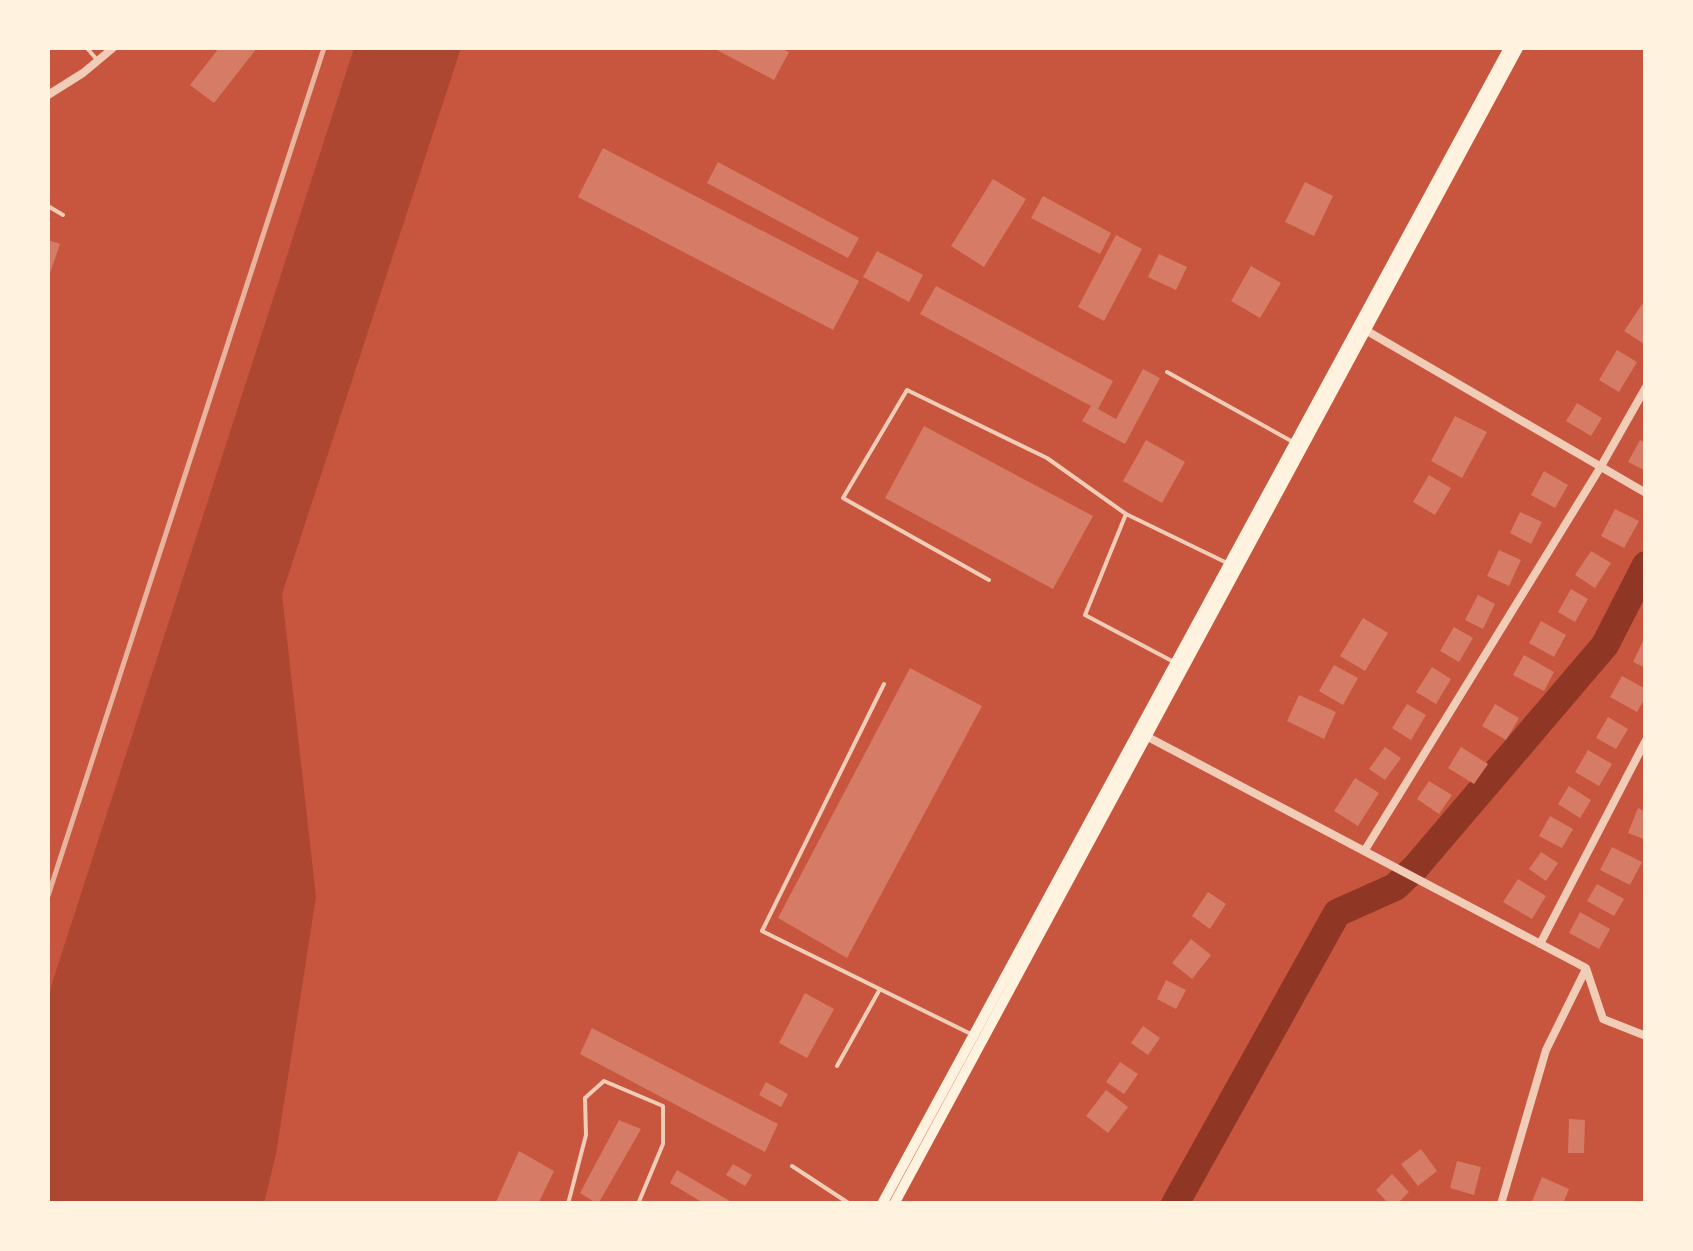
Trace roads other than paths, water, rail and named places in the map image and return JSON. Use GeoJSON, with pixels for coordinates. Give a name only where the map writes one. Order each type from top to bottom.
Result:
{"type":"FeatureCollection","features":[{"type":"Feature","properties":{"kind":"main road"},"geometry":{"type":"LineString","coordinates":[[894,1204],[1509,48]]}},
{"type":"Feature","properties":{"kind":"main road"},"geometry":{"type":"LineString","coordinates":[[1362,327],[1518,48]]}},
{"type":"Feature","properties":{"kind":"main road"},"geometry":{"type":"LineString","coordinates":[[882,1204],[1298,445]]}},
{"type":"Feature","properties":{"kind":"street"},"geometry":{"type":"LineString","coordinates":[[48,96],[113,48]]}},
{"type":"Feature","properties":{"kind":"street"},"geometry":{"type":"LineString","coordinates":[[1362,327],[1646,493]]}},
{"type":"Feature","properties":{"kind":"street"},"geometry":{"type":"LineString","coordinates":[[1365,850],[1646,387]]}},
{"type":"Feature","properties":{"kind":"street"},"geometry":{"type":"LineString","coordinates":[[1146,736],[1586,968],[1603,1019],[1646,1036]]}},
{"type":"Feature","properties":{"kind":"street"},"geometry":{"type":"LineString","coordinates":[[1540,944],[1646,740]]}},
{"type":"Feature","properties":{"kind":"street"},"geometry":{"type":"LineString","coordinates":[[1501,1204],[1546,1050],[1586,968]]}},
{"type":"Feature","properties":{"kind":"lane"},"geometry":{"type":"LineString","coordinates":[[87,48],[98,61]]}},
{"type":"Feature","properties":{"kind":"lane"},"geometry":{"type":"LineString","coordinates":[[48,206],[62,215]]}},
{"type":"Feature","properties":{"kind":"lane"},"geometry":{"type":"LineString","coordinates":[[1167,372],[1298,445]]}},
{"type":"Feature","properties":{"kind":"lane"},"geometry":{"type":"LineString","coordinates":[[989,580],[843,498],[907,390],[1047,458],[1126,514],[1230,564]]}},
{"type":"Feature","properties":{"kind":"lane"},"geometry":{"type":"LineString","coordinates":[[1126,514],[1085,615],[1176,663]]}},
{"type":"Feature","properties":{"kind":"lane"},"geometry":{"type":"LineString","coordinates":[[884,684],[762,931],[973,1035]]}},
{"type":"Feature","properties":{"kind":"lane"},"geometry":{"type":"LineString","coordinates":[[837,1066],[880,989]]}},
{"type":"Feature","properties":{"kind":"lane"},"geometry":{"type":"LineString","coordinates":[[568,1204],[586,1135],[584,1098],[604,1082],[662,1106],[663,1144],[638,1204]]}},
{"type":"Feature","properties":{"kind":"lane"},"geometry":{"type":"LineString","coordinates":[[792,1166],[850,1204]]}},
{"type":"Feature","properties":{"kind":"waterway"},"geometry":{"type":"LineString","coordinates":[[1175,1204],[1337,913],[1395,887],[1415,868],[1605,645],[1646,565]]}},
{"type":"Feature","properties":{"kind":"railway"},"geometry":{"type":"LineString","coordinates":[[48,896],[324,48]]}}]}
